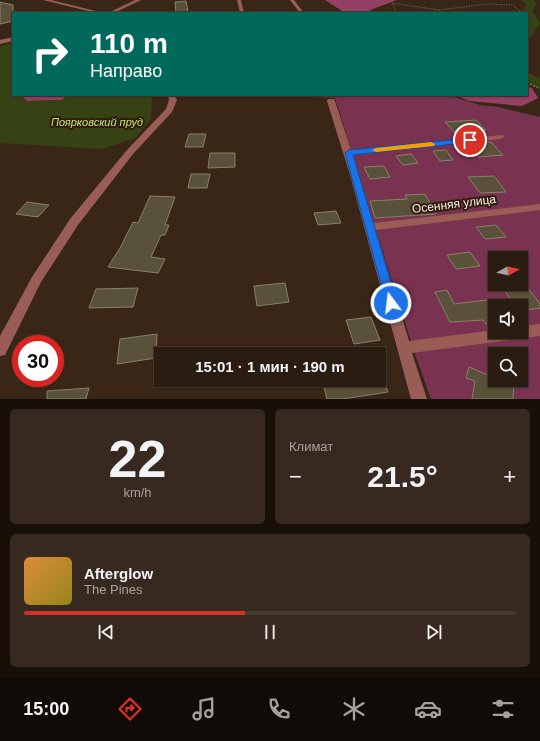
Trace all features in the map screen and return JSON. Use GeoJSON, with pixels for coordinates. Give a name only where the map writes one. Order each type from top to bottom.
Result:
{"type":"FeatureCollection","features":[{"type":"Feature","properties":{"kind":"street"},"geometry":{"type":"LineString","coordinates":[[45,0],[98,12]]}},
{"type":"Feature","properties":{"kind":"street"},"geometry":{"type":"LineString","coordinates":[[112,12],[139,0]]}},
{"type":"Feature","properties":{"kind":"street"},"geometry":{"type":"LineString","coordinates":[[239,0],[242,12]]}},
{"type":"Feature","properties":{"kind":"street"},"geometry":{"type":"LineString","coordinates":[[292,0],[301,12]]}},
{"type":"Feature","properties":{"kind":"street"},"geometry":{"type":"LineString","coordinates":[[0,42],[12,39]]}},
{"type":"Feature","properties":{"kind":"street"},"geometry":{"type":"LineString","coordinates":[[0,350],[36,280],[74,222],[130,152],[169,110],[173,100],[171,96]]}},
{"type":"Feature","properties":{"kind":"street"},"geometry":{"type":"LineString","coordinates":[[331,101],[349,153],[371,226],[404,348],[420,399]]}},
{"type":"Feature","properties":{"kind":"street"},"geometry":{"type":"LineString","coordinates":[[349,153],[500,137]]}},
{"type":"Feature","properties":{"kind":"street","name":"Осенняя улица"},"geometry":{"type":"LineString","coordinates":[[371,226],[540,207]]}},
{"type":"Feature","properties":{"kind":"street"},"geometry":{"type":"LineString","coordinates":[[404,348],[540,330]]}},
{"type":"Feature","properties":{"kind":"path"},"geometry":{"type":"LineString","coordinates":[[396,12],[392,3],[439,10],[487,4],[513,5],[521,12]]}},
{"type":"Feature","properties":{"kind":"path"},"geometry":{"type":"LineString","coordinates":[[528,83],[540,88]]}},
{"type":"Feature","properties":{"kind":"shaded area"},"geometry":{"type":"Polygon","coordinates":[[[325,0],[397,0],[370,10],[373,12],[341,12],[342,11],[325,0]]]}},
{"type":"Feature","properties":{"kind":"shaded area"},"geometry":{"type":"Polygon","coordinates":[[[528,87],[532,88],[538,98],[522,106],[469,101],[457,96],[528,96],[528,87]]]}},
{"type":"Feature","properties":{"kind":"shaded area"},"geometry":{"type":"Polygon","coordinates":[[[21,96],[67,96],[62,100],[27,101],[21,96]]]}},
{"type":"Feature","properties":{"kind":"shaded area"},"geometry":{"type":"Polygon","coordinates":[[[312,96],[450,96],[480,105],[498,107],[540,117],[540,399],[431,399],[416,357],[335,98],[312,96]]]}},
{"type":"Feature","properties":{"kind":"water","name":"Поярковский пруд"},"geometry":{"type":"Polygon","coordinates":[[[12,43],[12,96],[21,96],[27,101],[62,100],[67,96],[152,96],[151,119],[135,138],[102,149],[0,143],[0,46],[12,43]]]}},
{"type":"Feature","properties":{"kind":"building"},"geometry":{"type":"Polygon","coordinates":[[[186,1],[188,12],[176,12],[175,2],[186,1]]]}},
{"type":"Feature","properties":{"kind":"building"},"geometry":{"type":"Polygon","coordinates":[[[0,2],[13,5],[12,21],[0,24],[0,2]]]}},
{"type":"Feature","properties":{"kind":"building"},"geometry":{"type":"Polygon","coordinates":[[[476,120],[486,130],[480,130],[485,135],[460,138],[445,122],[476,120]]]}},
{"type":"Feature","properties":{"kind":"building"},"geometry":{"type":"Polygon","coordinates":[[[189,134],[206,134],[203,147],[185,147],[189,134]]]}},
{"type":"Feature","properties":{"kind":"building"},"geometry":{"type":"Polygon","coordinates":[[[491,142],[503,155],[479,157],[466,144],[491,142]]]}},
{"type":"Feature","properties":{"kind":"building"},"geometry":{"type":"Polygon","coordinates":[[[446,150],[453,160],[440,161],[433,151],[446,150]]]}},
{"type":"Feature","properties":{"kind":"building"},"geometry":{"type":"Polygon","coordinates":[[[210,153],[235,153],[235,167],[208,168],[210,153]]]}},
{"type":"Feature","properties":{"kind":"building"},"geometry":{"type":"Polygon","coordinates":[[[411,154],[418,163],[403,165],[396,156],[411,154]]]}},
{"type":"Feature","properties":{"kind":"building"},"geometry":{"type":"Polygon","coordinates":[[[384,166],[390,177],[370,179],[364,167],[384,166]]]}},
{"type":"Feature","properties":{"kind":"building"},"geometry":{"type":"Polygon","coordinates":[[[191,174],[210,174],[207,188],[188,188],[191,174]]]}},
{"type":"Feature","properties":{"kind":"building"},"geometry":{"type":"Polygon","coordinates":[[[494,176],[506,192],[480,193],[468,177],[494,176]]]}},
{"type":"Feature","properties":{"kind":"building"},"geometry":{"type":"Polygon","coordinates":[[[425,194],[436,214],[375,218],[370,201],[407,199],[405,195],[425,194]]]}},
{"type":"Feature","properties":{"kind":"building"},"geometry":{"type":"Polygon","coordinates":[[[150,196],[175,197],[165,225],[169,225],[165,235],[161,235],[151,257],[165,259],[158,273],[108,267],[120,248],[133,222],[138,223],[150,196]]]}},
{"type":"Feature","properties":{"kind":"building"},"geometry":{"type":"Polygon","coordinates":[[[27,202],[49,205],[38,217],[16,214],[27,202]]]}},
{"type":"Feature","properties":{"kind":"building"},"geometry":{"type":"Polygon","coordinates":[[[336,211],[341,223],[318,225],[314,213],[336,211]]]}},
{"type":"Feature","properties":{"kind":"building"},"geometry":{"type":"Polygon","coordinates":[[[496,225],[506,237],[485,239],[476,227],[496,225]]]}},
{"type":"Feature","properties":{"kind":"building"},"geometry":{"type":"Polygon","coordinates":[[[470,252],[480,266],[456,269],[447,255],[470,252]]]}},
{"type":"Feature","properties":{"kind":"building"},"geometry":{"type":"Polygon","coordinates":[[[285,283],[289,302],[257,306],[254,286],[285,283]]]}},
{"type":"Feature","properties":{"kind":"building"},"geometry":{"type":"Polygon","coordinates":[[[138,288],[133,307],[89,308],[96,289],[138,288]]]}},
{"type":"Feature","properties":{"kind":"building"},"geometry":{"type":"Polygon","coordinates":[[[528,288],[540,304],[540,308],[528,310],[528,299],[511,299],[505,291],[528,291],[528,288]]]}},
{"type":"Feature","properties":{"kind":"building"},"geometry":{"type":"Polygon","coordinates":[[[447,290],[454,304],[488,300],[488,324],[486,324],[483,320],[450,322],[435,292],[447,290]]]}},
{"type":"Feature","properties":{"kind":"building"},"geometry":{"type":"Polygon","coordinates":[[[371,317],[380,340],[354,344],[346,320],[371,317]]]}},
{"type":"Feature","properties":{"kind":"building"},"geometry":{"type":"Polygon","coordinates":[[[157,334],[156,347],[154,347],[154,358],[117,364],[120,339],[157,334]]]}},
{"type":"Feature","properties":{"kind":"building"},"geometry":{"type":"Polygon","coordinates":[[[469,367],[488,375],[488,387],[514,387],[513,399],[472,399],[475,381],[466,378],[469,367]]]}},
{"type":"Feature","properties":{"kind":"building"},"geometry":{"type":"Polygon","coordinates":[[[324,387],[386,387],[388,392],[343,399],[327,399],[324,387]]]}},
{"type":"Feature","properties":{"kind":"building"},"geometry":{"type":"Polygon","coordinates":[[[89,388],[86,399],[47,399],[47,391],[89,388]]]}},
{"type":"Feature","properties":{"kind":"waterway"},"geometry":{"type":"LineString","coordinates":[[525,0],[532,3],[528,12]]}},
{"type":"Feature","properties":{"kind":"waterway"},"geometry":{"type":"LineString","coordinates":[[528,12],[535,22],[528,32]]}},
{"type":"Feature","properties":{"kind":"waterway"},"geometry":{"type":"LineString","coordinates":[[528,78],[540,85]]}},
{"type":"Feature","properties":{"kind":"slow traffic"},"geometry":{"type":"LineString","coordinates":[[376,150],[431,144]]}},
{"type":"Feature","properties":{"kind":"route"},"geometry":{"type":"LineString","coordinates":[[391,303],[371,226],[349,153],[470,140]]}}]}
